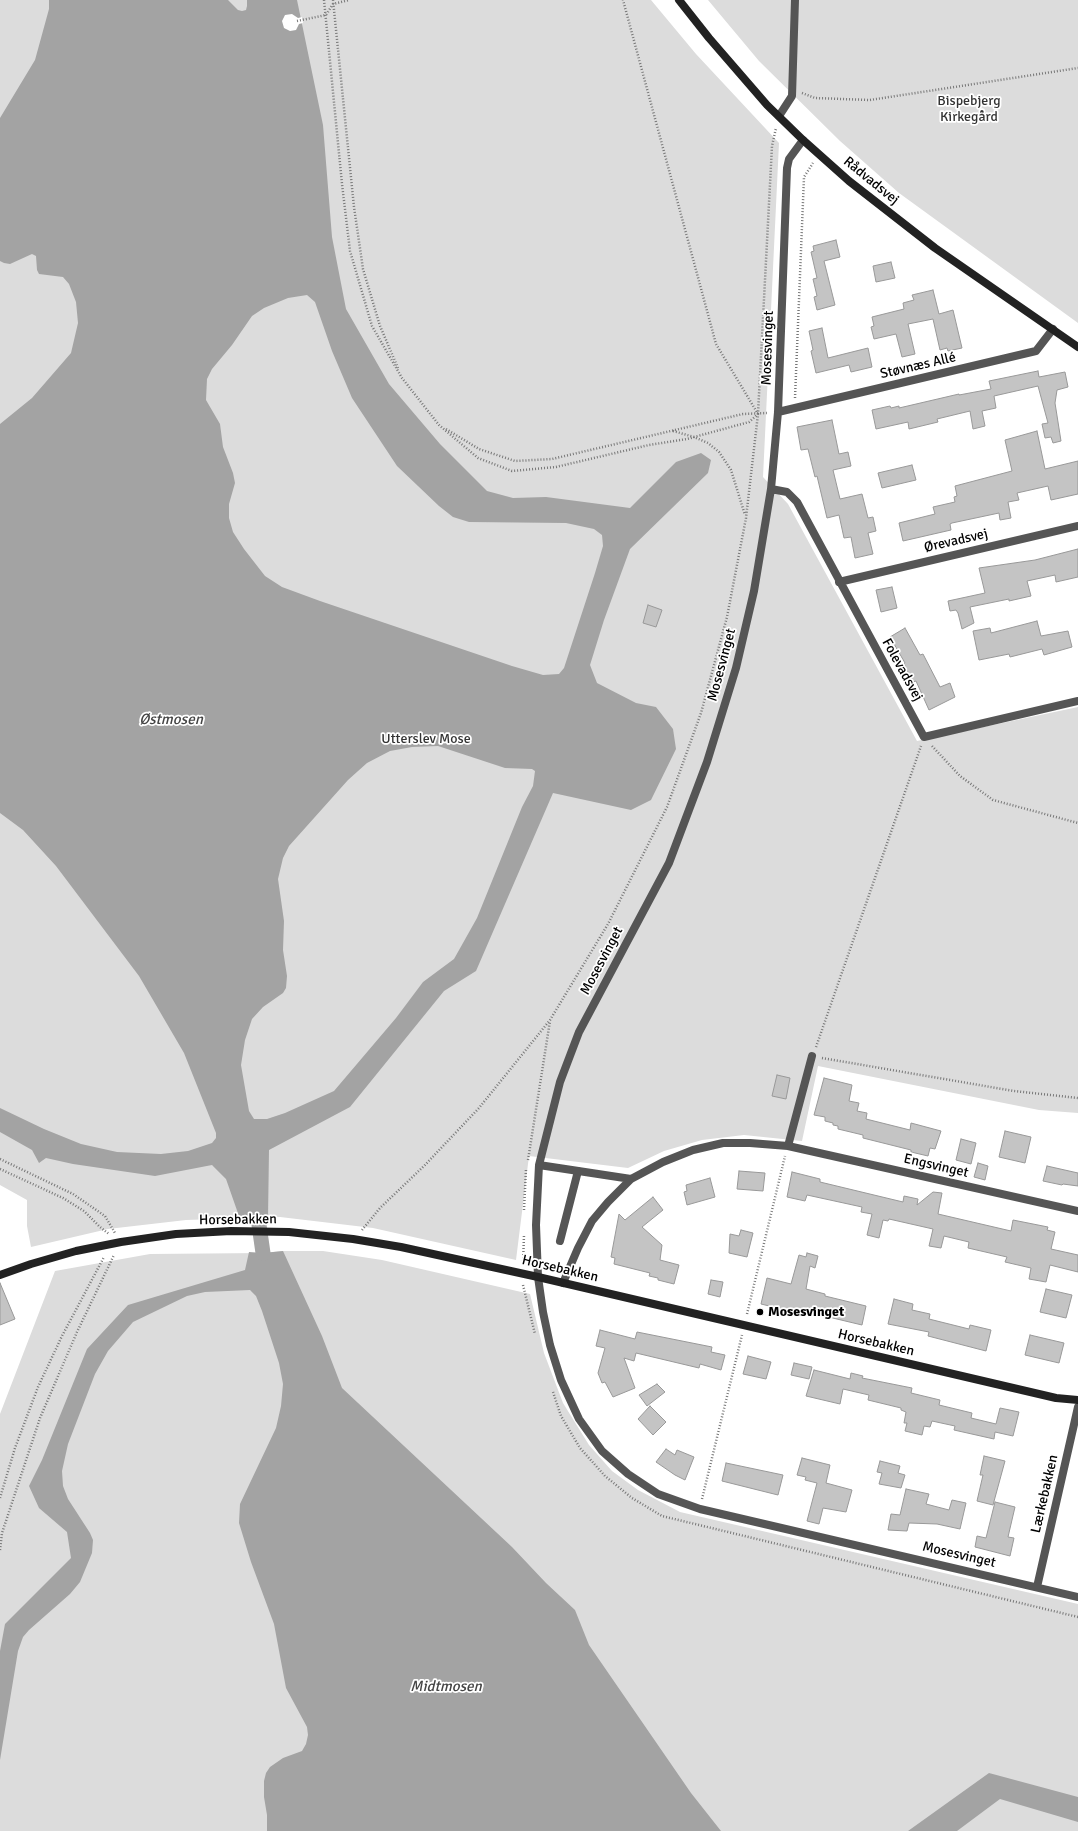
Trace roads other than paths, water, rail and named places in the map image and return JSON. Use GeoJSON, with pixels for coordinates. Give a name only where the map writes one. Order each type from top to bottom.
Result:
{"type":"FeatureCollection","features":[{"type":"Feature","properties":{"kind":"street","name":"Rådvadsvej"},"geometry":{"type":"LineString","coordinates":[[679,0],[708,38],[779,116],[803,140],[849,181],[935,248],[1078,347]]}},
{"type":"Feature","properties":{"kind":"street"},"geometry":{"type":"LineString","coordinates":[[779,116],[792,96],[795,0]]}},
{"type":"Feature","properties":{"kind":"street","name":"Mosesvinget"},"geometry":{"type":"LineString","coordinates":[[803,140],[789,159],[787,168],[778,412],[771,489],[753,599],[736,668],[707,762],[669,863],[579,1032],[560,1082],[539,1165],[536,1224],[538,1277],[550,1345],[562,1380],[579,1418],[602,1450],[628,1474],[658,1494],[700,1509],[1078,1597]]}},
{"type":"Feature","properties":{"kind":"street","name":"Støvnæs Allé"},"geometry":{"type":"LineString","coordinates":[[778,412],[1036,351],[1053,329]]}},
{"type":"Feature","properties":{"kind":"street","name":"Folevadsvej"},"geometry":{"type":"LineString","coordinates":[[771,489],[788,492],[798,502],[839,582],[924,737],[1078,701]]}},
{"type":"Feature","properties":{"kind":"street","name":"Ørevadsvej"},"geometry":{"type":"LineString","coordinates":[[839,582],[1078,526]]}},
{"type":"Feature","properties":{"kind":"street"},"geometry":{"type":"LineString","coordinates":[[788,1146],[812,1056]]}},
{"type":"Feature","properties":{"kind":"street","name":"Engsvinget"},"geometry":{"type":"LineString","coordinates":[[563,1283],[578,1248],[592,1221],[608,1202],[631,1179],[663,1162],[687,1152],[723,1143],[750,1142],[788,1146],[1078,1211]]}},
{"type":"Feature","properties":{"kind":"street"},"geometry":{"type":"LineString","coordinates":[[539,1165],[631,1179]]}},
{"type":"Feature","properties":{"kind":"street"},"geometry":{"type":"LineString","coordinates":[[560,1241],[578,1171]]}},
{"type":"Feature","properties":{"kind":"street","name":"Horsebakken"},"geometry":{"type":"LineString","coordinates":[[0,1275],[76,1251],[121,1242],[176,1234],[289,1232],[353,1239],[401,1247],[538,1277],[1049,1396],[1078,1400]]}},
{"type":"Feature","properties":{"kind":"street","name":"Lærkebakken"},"geometry":{"type":"LineString","coordinates":[[1037,1587],[1078,1407]]}},
{"type":"Feature","properties":{"kind":"water","name":"Østmosen"},"geometry":{"type":"Polygon","coordinates":[[[49,0],[228,0],[238,10],[242,11],[246,10],[247,0],[297,0],[323,125],[332,237],[346,309],[389,384],[440,444],[487,491],[513,498],[546,497],[630,508],[676,462],[701,453],[711,460],[708,473],[630,549],[604,620],[590,665],[597,683],[636,703],[656,707],[673,729],[676,749],[651,800],[631,810],[553,793],[476,971],[444,991],[350,1107],[269,1150],[268,1218],[240,1219],[226,1179],[212,1165],[155,1176],[73,1164],[46,1158],[39,1163],[32,1150],[0,1132],[0,1108],[44,1129],[81,1144],[117,1152],[161,1154],[188,1151],[212,1143],[216,1138],[216,1133],[184,1053],[139,976],[56,866],[23,830],[0,813],[0,424],[32,398],[71,353],[78,323],[76,302],[69,284],[63,277],[39,274],[37,270],[36,256],[32,254],[10,264],[0,261],[0,118],[35,60],[49,9],[49,0]],[[307,295],[288,298],[264,308],[252,316],[232,345],[212,369],[207,379],[206,400],[220,424],[223,447],[233,473],[235,483],[229,504],[229,518],[233,532],[244,549],[265,576],[282,587],[512,666],[543,675],[559,674],[564,668],[595,573],[603,546],[602,535],[594,529],[566,523],[469,522],[453,517],[439,506],[397,466],[352,398],[332,351],[315,302],[307,295]],[[438,746],[412,747],[390,751],[367,763],[348,780],[289,846],[283,858],[278,879],[284,921],[283,950],[287,976],[286,988],[283,993],[263,1007],[252,1019],[245,1040],[241,1065],[249,1111],[254,1119],[267,1119],[285,1113],[334,1091],[396,1018],[423,982],[454,959],[477,918],[522,807],[533,786],[535,771],[532,769],[505,768],[438,746]]]}},
{"type":"Feature","properties":{"kind":"water","name":"Midtmosen"},"geometry":{"type":"Polygon","coordinates":[[[283,1251],[322,1336],[342,1388],[512,1547],[546,1583],[575,1610],[589,1645],[691,1793],[721,1831],[267,1831],[267,1815],[264,1797],[264,1781],[266,1773],[270,1767],[283,1758],[302,1751],[306,1744],[308,1735],[307,1727],[286,1688],[274,1624],[251,1562],[239,1523],[240,1504],[276,1428],[281,1406],[283,1384],[279,1363],[262,1311],[256,1296],[250,1290],[205,1292],[187,1296],[133,1322],[108,1351],[95,1374],[68,1444],[62,1471],[63,1486],[68,1499],[93,1540],[92,1553],[80,1582],[70,1594],[23,1637],[18,1651],[0,1760],[0,1651],[5,1624],[71,1558],[67,1532],[39,1508],[29,1486],[42,1460],[87,1349],[128,1305],[245,1270],[249,1252],[263,1253],[283,1251]]]}},
{"type":"Feature","properties":{"kind":"water"},"geometry":{"type":"Polygon","coordinates":[[[989,1773],[1078,1797],[1078,1822],[1000,1799],[957,1831],[908,1831],[989,1773]]]}},
{"type":"Feature","properties":{"kind":"waterway"},"geometry":{"type":"LineString","coordinates":[[258,1218],[263,1253]]}},
{"type":"Feature","properties":{"kind":"place","name":"Mosesvinget"},"geometry":{"type":"Point","coordinates":[760,1312]}},
{"type":"Feature","properties":{"kind":"park label","name":"Bispebjerg Kirkegård"},"geometry":{"type":"Point","coordinates":[969,110]}},
{"type":"Feature","properties":{"kind":"park label","name":"Utterslev Mose"},"geometry":{"type":"Point","coordinates":[426,739]}}]}
